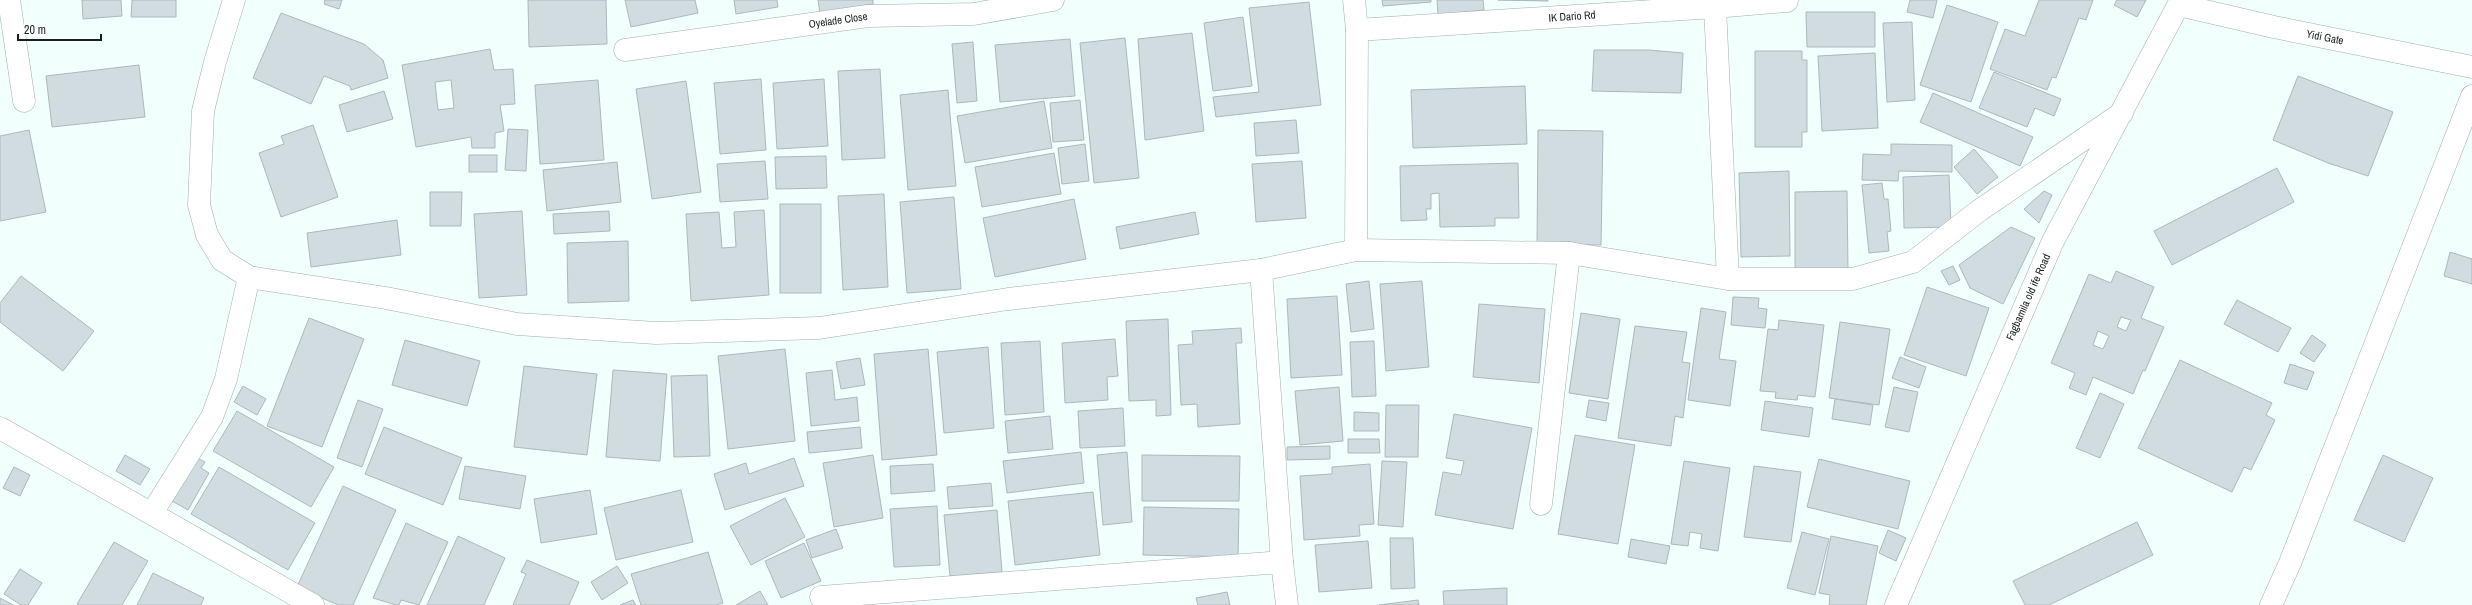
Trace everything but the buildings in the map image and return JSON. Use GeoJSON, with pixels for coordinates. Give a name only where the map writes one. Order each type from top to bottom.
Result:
{"type":"FeatureCollection","features":[{"type":"Feature","properties":{"kind":"street"},"geometry":{"type":"LineString","coordinates":[[9,0],[24,101]]}},
{"type":"Feature","properties":{"kind":"street"},"geometry":{"type":"LineString","coordinates":[[234,0],[215,62],[203,111],[200,205],[207,235],[222,260],[249,277],[386,298],[517,324],[656,333],[819,328],[1008,299],[1262,270],[1356,250],[1569,253],[1728,279],[1853,279],[1913,262],[1980,210],[2122,113]]}},
{"type":"Feature","properties":{"kind":"street","name":"Oyelade Close"},"geometry":{"type":"LineString","coordinates":[[624,50],[868,16],[974,14],[1053,0]]}},
{"type":"Feature","properties":{"kind":"street"},"geometry":{"type":"LineString","coordinates":[[1354,0],[1357,30],[1356,250]]}},
{"type":"Feature","properties":{"kind":"street","name":"IK Dario Rd"},"geometry":{"type":"LineString","coordinates":[[1357,30],[1715,7],[1787,0]]}},
{"type":"Feature","properties":{"kind":"street","name":"Yidi Gate"},"geometry":{"type":"LineString","coordinates":[[2180,3],[2274,27],[2472,67]]}},
{"type":"Feature","properties":{"kind":"street","name":"Fagbamila old ife Road"},"geometry":{"type":"LineString","coordinates":[[1896,605],[2031,288],[2053,241],[2180,3]]}},
{"type":"Feature","properties":{"kind":"street"},"geometry":{"type":"LineString","coordinates":[[1715,7],[1728,279]]}},
{"type":"Feature","properties":{"kind":"street"},"geometry":{"type":"LineString","coordinates":[[2271,605],[2290,563],[2472,96]]}},
{"type":"Feature","properties":{"kind":"street"},"geometry":{"type":"LineString","coordinates":[[1540,504],[1569,253]]}},
{"type":"Feature","properties":{"kind":"street"},"geometry":{"type":"LineString","coordinates":[[1262,270],[1282,562],[1287,605]]}},
{"type":"Feature","properties":{"kind":"street"},"geometry":{"type":"LineString","coordinates":[[152,513],[212,417],[226,380],[249,277]]}},
{"type":"Feature","properties":{"kind":"street"},"geometry":{"type":"LineString","coordinates":[[0,428],[313,605]]}},
{"type":"Feature","properties":{"kind":"street"},"geometry":{"type":"LineString","coordinates":[[821,597],[1282,562]]}}]}
